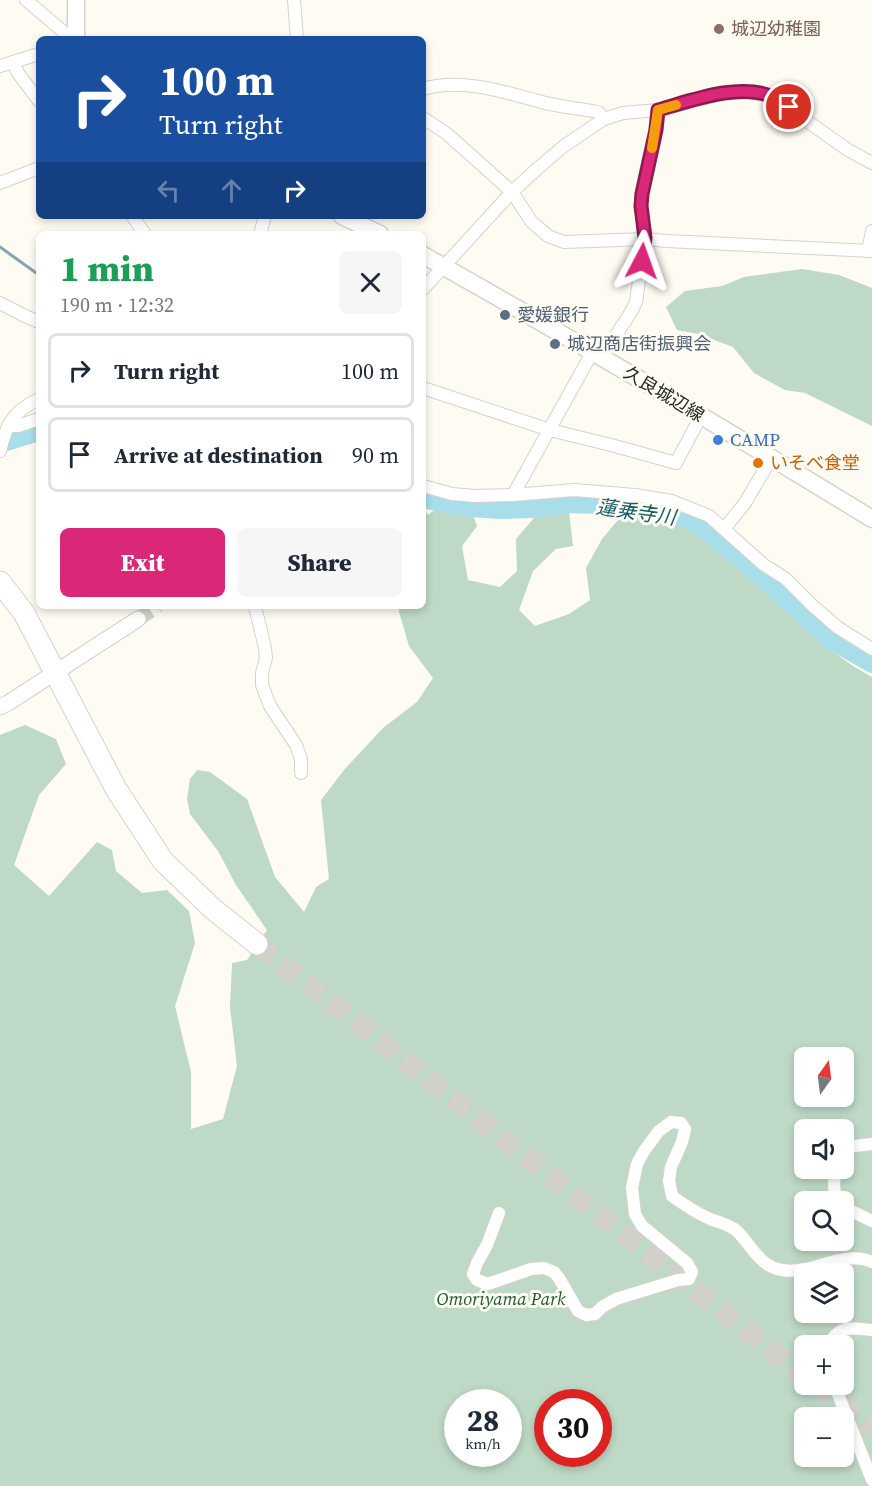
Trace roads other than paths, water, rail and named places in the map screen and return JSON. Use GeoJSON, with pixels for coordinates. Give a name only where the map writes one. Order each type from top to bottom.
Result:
{"type":"FeatureCollection","features":[{"type":"Feature","properties":{"kind":"highway"},"geometry":{"type":"LineString","coordinates":[[0,582],[24,613],[116,789],[163,861],[213,909],[257,944]]}},
{"type":"Feature","properties":{"kind":"main road"},"geometry":{"type":"LineString","coordinates":[[74,36],[76,0]]}},
{"type":"Feature","properties":{"kind":"main road"},"geometry":{"type":"LineString","coordinates":[[348,219],[374,231]]}},
{"type":"Feature","properties":{"kind":"main road","name":"久良城辺線"},"geometry":{"type":"LineString","coordinates":[[426,257],[597,354],[872,519]]}},
{"type":"Feature","properties":{"kind":"street"},"geometry":{"type":"LineString","coordinates":[[26,0],[70,36]]}},
{"type":"Feature","properties":{"kind":"street"},"geometry":{"type":"LineString","coordinates":[[294,0],[297,36]]}},
{"type":"Feature","properties":{"kind":"street"},"geometry":{"type":"LineString","coordinates":[[0,66],[36,55]]}},
{"type":"Feature","properties":{"kind":"street"},"geometry":{"type":"LineString","coordinates":[[13,62],[18,73],[36,97]]}},
{"type":"Feature","properties":{"kind":"street"},"geometry":{"type":"LineString","coordinates":[[426,88],[443,85],[475,86],[520,95],[540,102],[598,112],[604,119]]}},
{"type":"Feature","properties":{"kind":"street"},"geometry":{"type":"LineString","coordinates":[[426,286],[512,192],[538,168],[564,146],[604,119],[623,113],[658,110],[729,92],[759,93],[773,97],[848,150],[872,163]]}},
{"type":"Feature","properties":{"kind":"street"},"geometry":{"type":"LineString","coordinates":[[513,495],[597,354],[631,312],[636,302],[645,238],[641,206],[642,194],[658,110]]}},
{"type":"Feature","properties":{"kind":"street"},"geometry":{"type":"LineString","coordinates":[[426,120],[446,133],[512,192],[531,221],[548,236],[564,242],[645,238],[870,251],[872,231]]}},
{"type":"Feature","properties":{"kind":"street"},"geometry":{"type":"LineString","coordinates":[[0,183],[36,169]]}},
{"type":"Feature","properties":{"kind":"street"},"geometry":{"type":"LineString","coordinates":[[0,303],[36,321]]}},
{"type":"Feature","properties":{"kind":"street"},"geometry":{"type":"LineString","coordinates":[[426,389],[550,430],[676,462],[701,416]]}},
{"type":"Feature","properties":{"kind":"street"},"geometry":{"type":"LineString","coordinates":[[0,450],[13,416],[36,400]]}},
{"type":"Feature","properties":{"kind":"street"},"geometry":{"type":"LineString","coordinates":[[6,430],[36,419]]}},
{"type":"Feature","properties":{"kind":"street"},"geometry":{"type":"LineString","coordinates":[[724,529],[745,502],[772,457]]}},
{"type":"Feature","properties":{"kind":"street"},"geometry":{"type":"LineString","coordinates":[[426,487],[452,494],[476,496],[574,490],[635,495],[672,501],[709,516],[764,565],[786,579],[837,627],[872,650]]}},
{"type":"Feature","properties":{"kind":"street"},"geometry":{"type":"LineString","coordinates":[[256,609],[266,658],[262,685],[270,706],[296,745],[301,759],[300,773]]}},
{"type":"Feature","properties":{"kind":"street"},"geometry":{"type":"LineString","coordinates":[[0,707],[138,619]]}},
{"type":"Feature","properties":{"kind":"street"},"geometry":{"type":"LineString","coordinates":[[499,1213],[473,1274],[477,1280],[488,1284],[531,1269],[544,1268],[554,1272],[578,1311],[586,1315],[595,1314],[602,1306],[616,1299],[689,1279],[692,1272],[687,1263],[642,1226],[635,1214],[632,1188],[637,1164],[659,1131],[671,1122],[681,1123],[685,1129],[671,1167],[669,1181],[672,1196],[736,1231],[757,1256],[770,1267],[782,1270],[803,1270],[847,1258],[862,1257],[872,1262]]}},
{"type":"Feature","properties":{"kind":"street"},"geometry":{"type":"LineString","coordinates":[[854,1146],[872,1144]]}},
{"type":"Feature","properties":{"kind":"street"},"geometry":{"type":"LineString","coordinates":[[854,1212],[872,1221]]}},
{"type":"Feature","properties":{"kind":"street"},"geometry":{"type":"LineString","coordinates":[[834,1335],[847,1328],[872,1330]]}},
{"type":"Feature","properties":{"kind":"street"},"geometry":{"type":"LineString","coordinates":[[838,1395],[872,1480]]}},
{"type":"Feature","properties":{"kind":"waterway"},"geometry":{"type":"LineString","coordinates":[[0,247],[36,273]]}},
{"type":"Feature","properties":{"kind":"waterway","name":"蓮乗寺川"},"geometry":{"type":"LineString","coordinates":[[0,444],[36,433]]}},
{"type":"Feature","properties":{"kind":"waterway","name":"蓮乗寺川"},"geometry":{"type":"LineString","coordinates":[[426,500],[460,507],[498,510],[567,504],[596,505],[660,512],[684,518],[710,534],[830,640],[872,664]]}},
{"type":"Feature","properties":{"kind":"tunnel"},"geometry":{"type":"LineString","coordinates":[[138,619],[153,609]]}},
{"type":"Feature","properties":{"kind":"tunnel"},"geometry":{"type":"LineString","coordinates":[[257,944],[794,1368]]}},
{"type":"Feature","properties":{"kind":"tunnel"},"geometry":{"type":"LineString","coordinates":[[829,1395],[872,1429]]}},
{"type":"Feature","properties":{"kind":"place","name":"城辺幼稚園"},"geometry":{"type":"Point","coordinates":[719,29]}},
{"type":"Feature","properties":{"kind":"place","name":"愛媛銀行"},"geometry":{"type":"Point","coordinates":[505,315]}},
{"type":"Feature","properties":{"kind":"place","name":"城辺商店街振興会"},"geometry":{"type":"Point","coordinates":[555,344]}},
{"type":"Feature","properties":{"kind":"place","name":"CAMP"},"geometry":{"type":"Point","coordinates":[718,440]}},
{"type":"Feature","properties":{"kind":"place","name":"いそべ食堂"},"geometry":{"type":"Point","coordinates":[758,463]}},
{"type":"Feature","properties":{"kind":"park label","name":"Omoriyama Park"},"geometry":{"type":"Point","coordinates":[501,1299]}}]}
